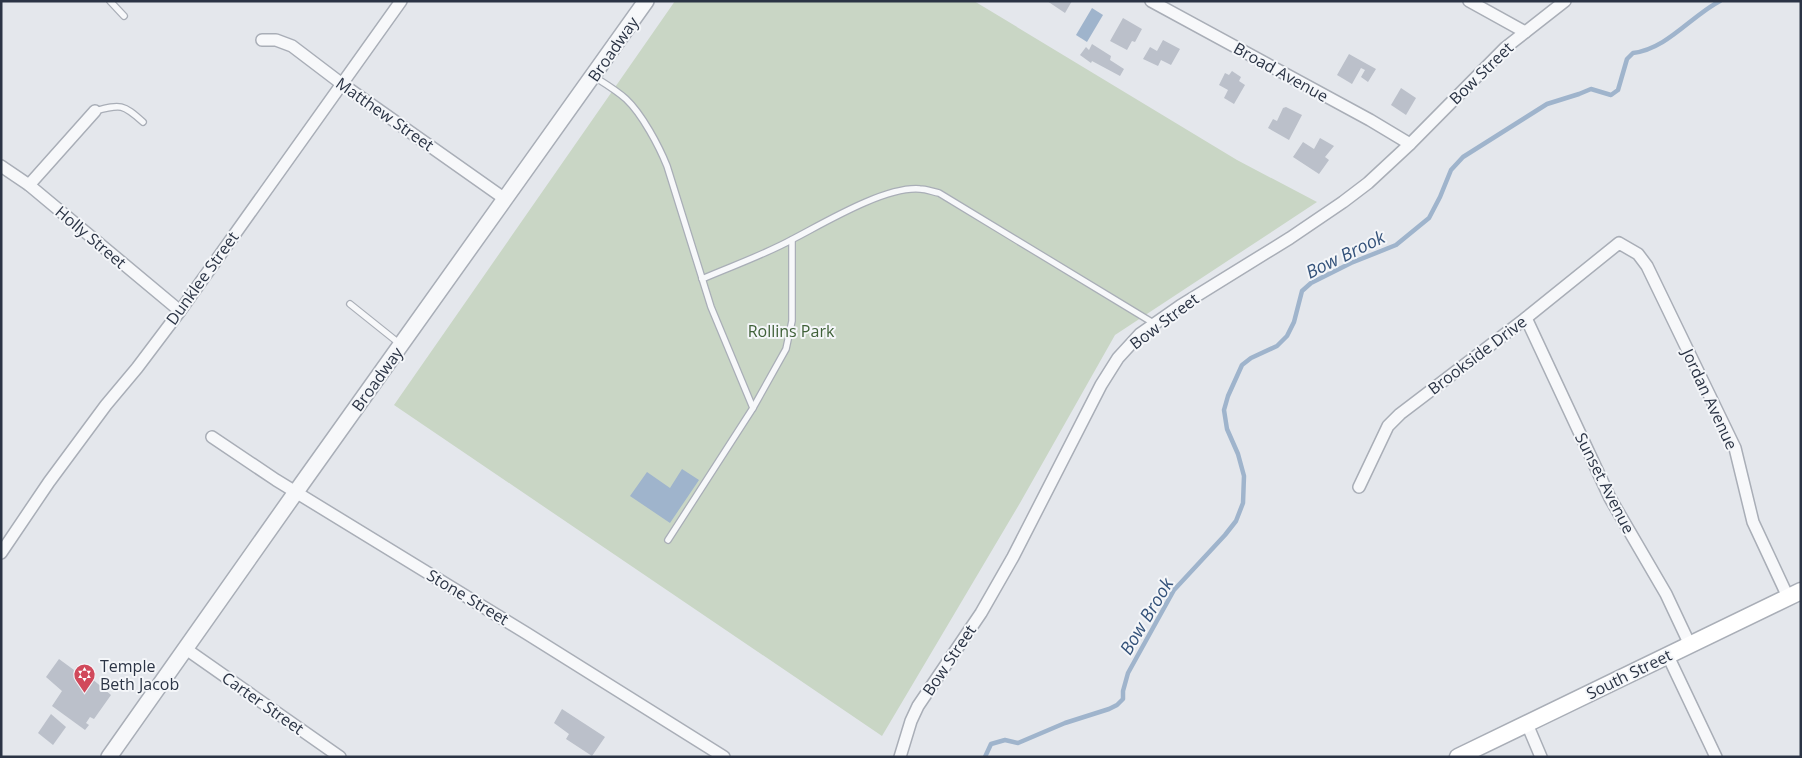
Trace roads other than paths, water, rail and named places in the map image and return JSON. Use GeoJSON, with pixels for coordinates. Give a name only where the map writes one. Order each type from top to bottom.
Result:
{"type":"FeatureCollection","features":[{"type":"Feature","properties":{"kind":"main road","name":"South Street"},"geometry":{"type":"LineString","coordinates":[[1458,757],[1794,594]]}},
{"type":"Feature","properties":{"kind":"street","name":"Dunklee Street"},"geometry":{"type":"LineString","coordinates":[[1,553],[49,482],[106,405],[180,311],[400,1]]}},
{"type":"Feature","properties":{"kind":"street","name":"Broadway"},"geometry":{"type":"LineString","coordinates":[[109,757],[296,491],[646,1]]}},
{"type":"Feature","properties":{"kind":"street","name":"Broad Avenue"},"geometry":{"type":"LineString","coordinates":[[1151,1],[1370,120],[1410,144]]}},
{"type":"Feature","properties":{"kind":"street"},"geometry":{"type":"LineString","coordinates":[[1469,1],[1525,32]]}},
{"type":"Feature","properties":{"kind":"street","name":"Bow Street"},"geometry":{"type":"LineString","coordinates":[[900,757],[911,721],[918,706],[981,613],[1008,565],[1101,385],[1118,358],[1140,334],[1180,306],[1290,238],[1368,183],[1410,144],[1505,48],[1564,1]]}},
{"type":"Feature","properties":{"kind":"street","name":"Matthew Street"},"geometry":{"type":"LineString","coordinates":[[262,40],[276,40],[292,46],[342,84],[504,199]]}},
{"type":"Feature","properties":{"kind":"street"},"geometry":{"type":"LineString","coordinates":[[29,185],[95,111]]}},
{"type":"Feature","properties":{"kind":"street","name":"Holly Street"},"geometry":{"type":"LineString","coordinates":[[1,166],[29,185],[180,311]]}},
{"type":"Feature","properties":{"kind":"street","name":"Brookside Drive"},"geometry":{"type":"LineString","coordinates":[[1359,487],[1388,426],[1400,414],[1620,244]]}},
{"type":"Feature","properties":{"kind":"street","name":"Jordan Avenue"},"geometry":{"type":"LineString","coordinates":[[1620,244],[1638,254],[1647,266],[1735,448],[1753,522],[1794,594]]}},
{"type":"Feature","properties":{"kind":"street","name":"Sunset Avenue"},"geometry":{"type":"LineString","coordinates":[[1526,318],[1610,498],[1666,594],[1690,645]]}},
{"type":"Feature","properties":{"kind":"street","name":"Stone Street"},"geometry":{"type":"LineString","coordinates":[[212,437],[724,757]]}},
{"type":"Feature","properties":{"kind":"street","name":"Carter Street"},"geometry":{"type":"LineString","coordinates":[[186,649],[340,757]]}},
{"type":"Feature","properties":{"kind":"street"},"geometry":{"type":"LineString","coordinates":[[1668,656],[1716,757]]}},
{"type":"Feature","properties":{"kind":"street"},"geometry":{"type":"LineString","coordinates":[[1526,724],[1542,757]]}},
{"type":"Feature","properties":{"kind":"lane"},"geometry":{"type":"LineString","coordinates":[[110,1],[124,16]]}},
{"type":"Feature","properties":{"kind":"lane"},"geometry":{"type":"LineString","coordinates":[[593,76],[625,98],[634,108],[660,149],[702,280],[753,408]]}},
{"type":"Feature","properties":{"kind":"lane"},"geometry":{"type":"LineString","coordinates":[[95,111],[120,106],[129,110],[143,122]]}},
{"type":"Feature","properties":{"kind":"lane"},"geometry":{"type":"LineString","coordinates":[[702,280],[792,240],[818,224],[863,204],[893,192],[906,189],[920,189],[939,193],[1155,324]]}},
{"type":"Feature","properties":{"kind":"lane"},"geometry":{"type":"LineString","coordinates":[[668,540],[753,408],[786,349],[792,321],[792,240]]}},
{"type":"Feature","properties":{"kind":"lane"},"geometry":{"type":"LineString","coordinates":[[350,304],[402,345]]}},
{"type":"Feature","properties":{"kind":"water"},"geometry":{"type":"Polygon","coordinates":[[[1092,8],[1103,15],[1087,42],[1076,35],[1092,8]]]}},
{"type":"Feature","properties":{"kind":"water"},"geometry":{"type":"Polygon","coordinates":[[[682,469],[699,480],[670,523],[630,496],[647,472],[670,488],[682,469]]]}},
{"type":"Feature","properties":{"kind":"waterway","name":"Bow Brook"},"geometry":{"type":"LineString","coordinates":[[985,757],[991,744],[1005,740],[1018,743],[1065,723],[1109,709],[1123,699],[1123,691],[1128,673],[1174,590],[1236,521],[1243,503],[1244,476],[1238,454],[1227,429],[1224,410],[1228,396],[1242,365],[1251,358],[1277,346],[1287,336],[1294,322],[1302,291],[1311,283],[1351,263],[1396,245],[1429,218],[1451,170],[1463,157],[1547,104],[1591,89],[1611,95],[1618,90],[1627,59],[1633,53],[1645,50],[1668,39],[1709,7],[1720,1]]}},
{"type":"Feature","properties":{"kind":"place","name":"Temple Beth Jacob"},"geometry":{"type":"Point","coordinates":[84,694]}},
{"type":"Feature","properties":{"kind":"park label","name":"Rollins Park"},"geometry":{"type":"Point","coordinates":[791,331]}}]}
